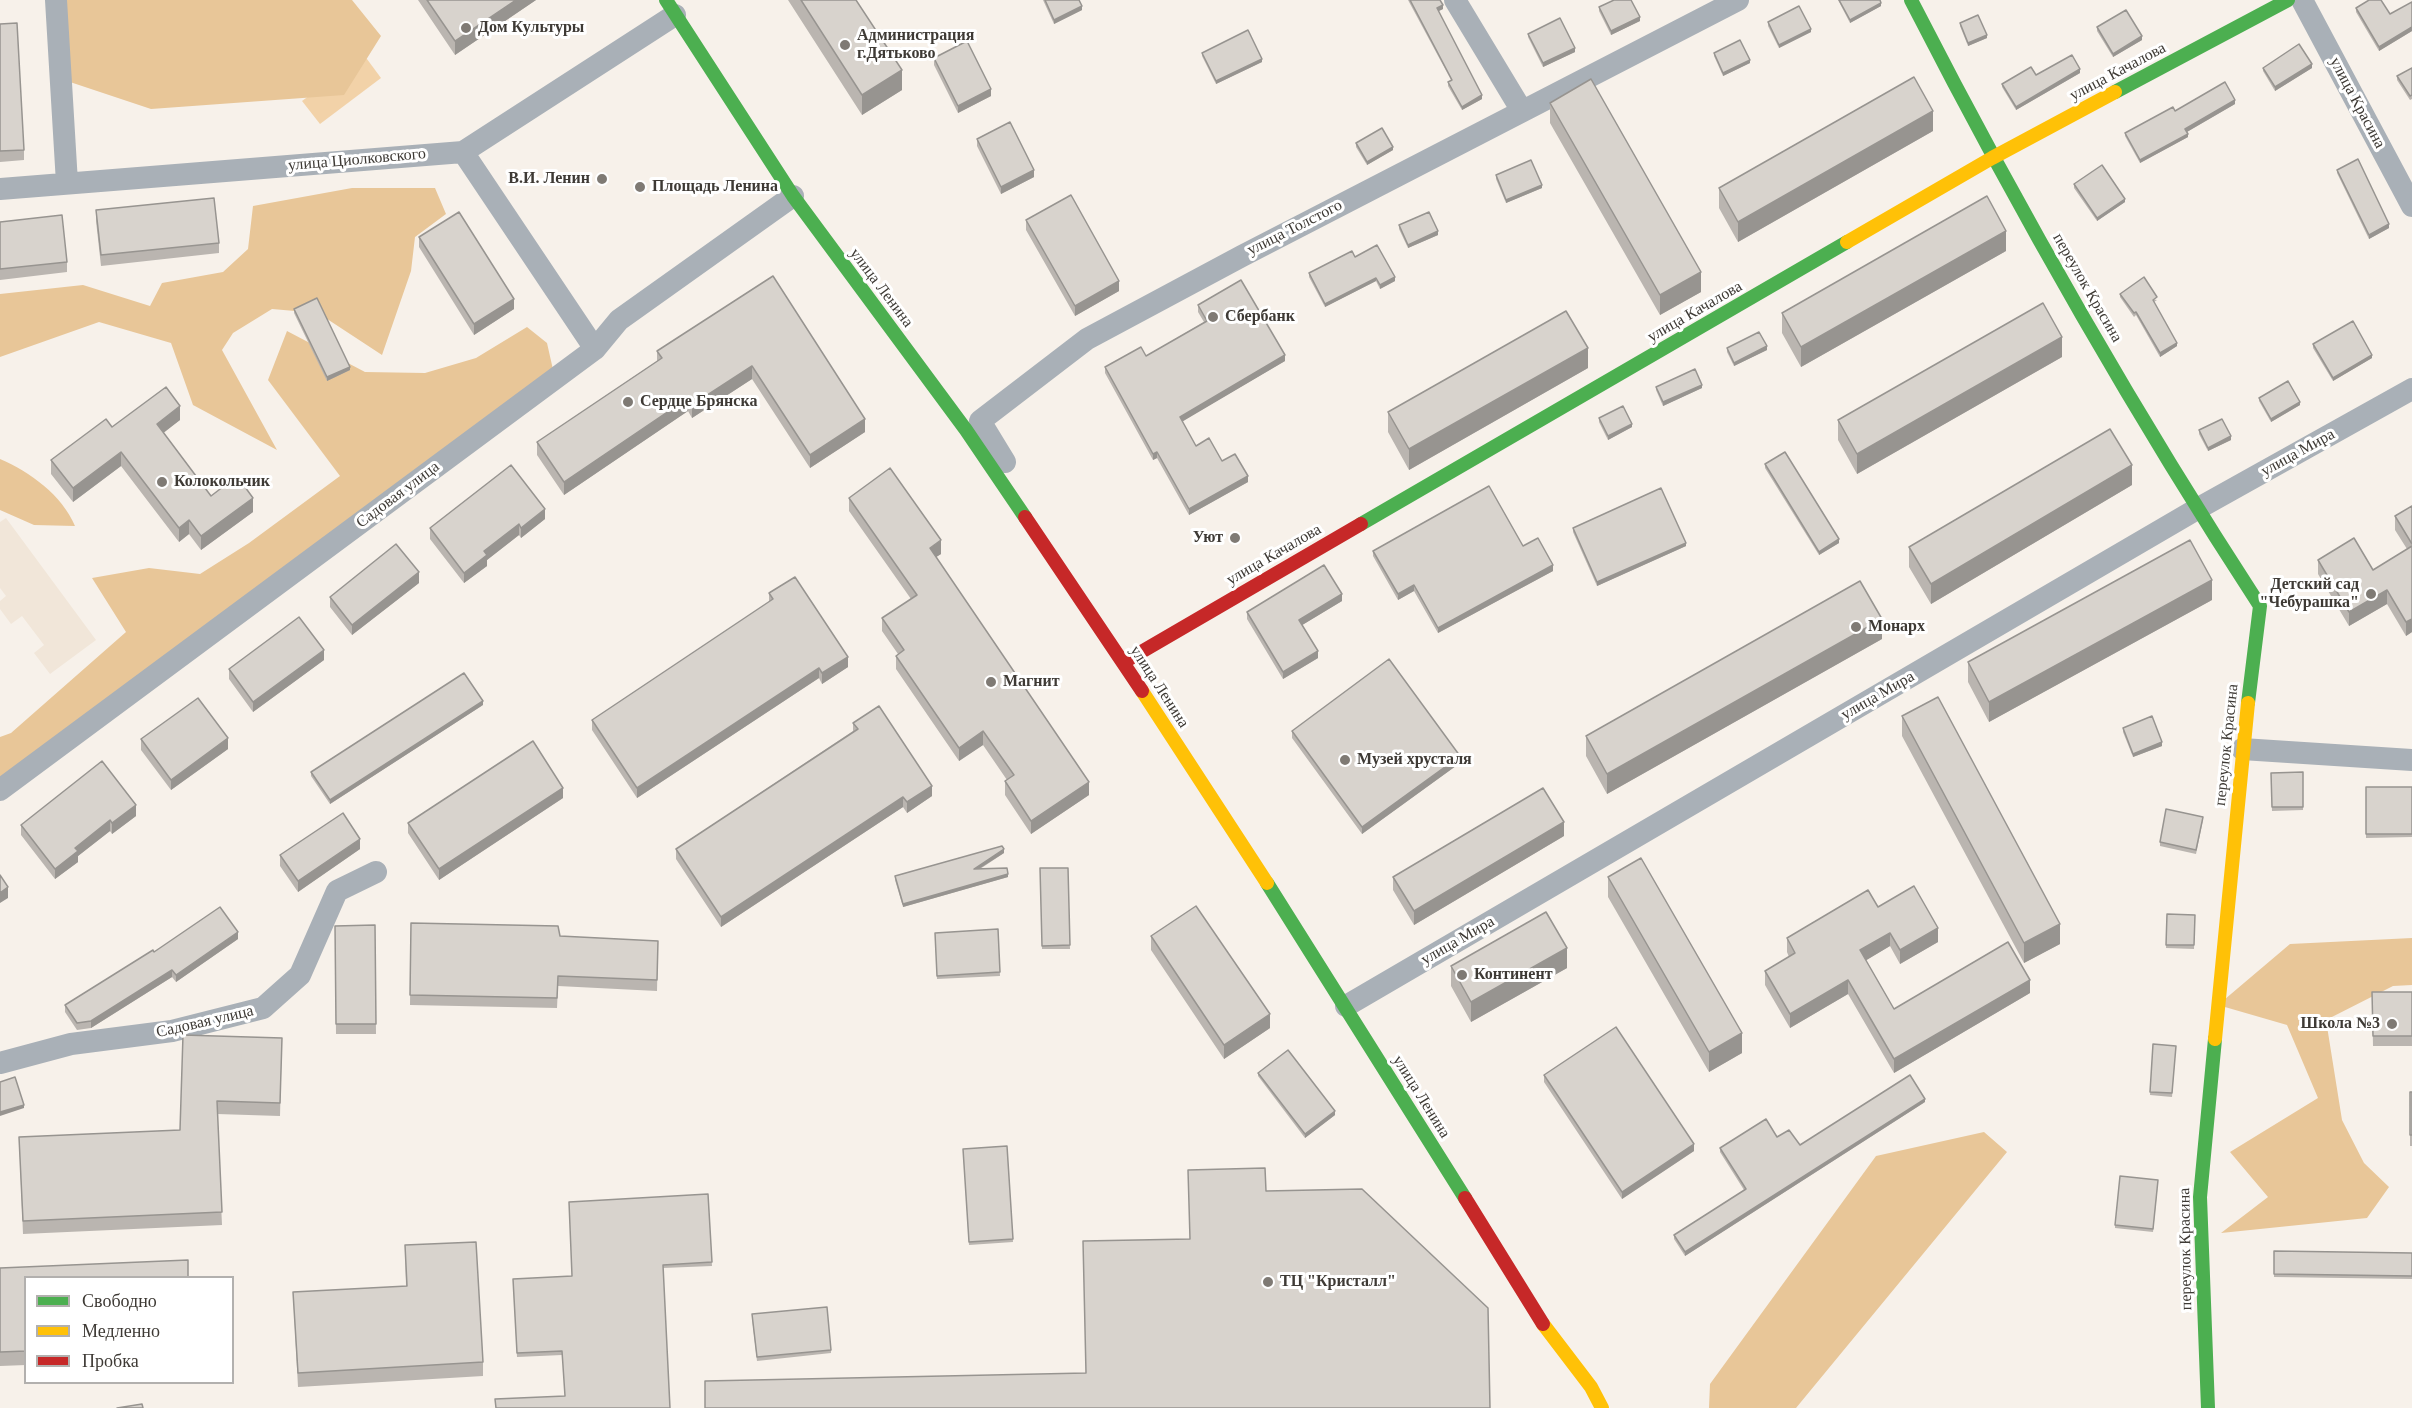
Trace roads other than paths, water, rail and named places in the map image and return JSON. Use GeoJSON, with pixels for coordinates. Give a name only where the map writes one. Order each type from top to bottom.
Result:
{"type":"FeatureCollection","features":[{"type":"Feature","properties":{"kind":"street"},"geometry":{"type":"LineString","coordinates":[[56,0],[67,183]]}},
{"type":"Feature","properties":{"kind":"street"},"geometry":{"type":"LineString","coordinates":[[1455,0],[1522,111]]}},
{"type":"Feature","properties":{"kind":"street","name":"улица Толстого"},"geometry":{"type":"LineString","coordinates":[[1031,525],[1041,520],[980,421],[1087,339],[1738,0]]}},
{"type":"Feature","properties":{"kind":"street","name":"переулок Красина"},"geometry":{"type":"LineString","coordinates":[[1911,0],[1992,158],[2198,509],[2260,606],[2242,749],[2200,1197],[2208,1408]]}},
{"type":"Feature","properties":{"kind":"street","name":"улица Качалова"},"geometry":{"type":"LineString","coordinates":[[1124,662],[1992,158],[2288,0]]}},
{"type":"Feature","properties":{"kind":"street","name":"улица Красина"},"geometry":{"type":"LineString","coordinates":[[2302,0],[2412,206]]}},
{"type":"Feature","properties":{"kind":"street","name":"улица Циолковского"},"geometry":{"type":"LineString","coordinates":[[0,189],[463,152],[670,8]]}},
{"type":"Feature","properties":{"kind":"street","name":"улица Ленина"},"geometry":{"type":"LineString","coordinates":[[670,8],[793,196],[966,430],[1124,662],[1346,1006],[1550,1334],[1591,1388],[1602,1408]]}},
{"type":"Feature","properties":{"kind":"street"},"geometry":{"type":"LineString","coordinates":[[463,152],[595,349]]}},
{"type":"Feature","properties":{"kind":"street","name":"Садовая улица"},"geometry":{"type":"LineString","coordinates":[[0,790],[595,349],[619,320],[793,196]]}},
{"type":"Feature","properties":{"kind":"street","name":"улица Мира"},"geometry":{"type":"LineString","coordinates":[[1346,1006],[2198,509],[2412,389]]}},
{"type":"Feature","properties":{"kind":"street"},"geometry":{"type":"LineString","coordinates":[[2242,749],[2412,760]]}},
{"type":"Feature","properties":{"kind":"street","name":"Садовая улица"},"geometry":{"type":"LineString","coordinates":[[0,1063],[71,1044],[172,1031],[263,1008],[300,975],[337,891],[376,872]]}},
{"type":"Feature","properties":{"kind":"street"},"geometry":{"type":"LineString","coordinates":[[1591,1388],[1594,1408]]}},
{"type":"Feature","properties":{"kind":"place","name":"Дом Культуры"},"geometry":{"type":"Point","coordinates":[466,28]}},
{"type":"Feature","properties":{"kind":"place","name":"Администрация г.Дятьково"},"geometry":{"type":"Point","coordinates":[845,45]}},
{"type":"Feature","properties":{"kind":"place","name":"В.И. Ленин"},"geometry":{"type":"Point","coordinates":[602,179]}},
{"type":"Feature","properties":{"kind":"place","name":"Площадь Ленина"},"geometry":{"type":"Point","coordinates":[640,187]}},
{"type":"Feature","properties":{"kind":"place","name":"Сбербанк"},"geometry":{"type":"Point","coordinates":[1213,317]}},
{"type":"Feature","properties":{"kind":"place","name":"Сердце Брянска"},"geometry":{"type":"Point","coordinates":[628,402]}},
{"type":"Feature","properties":{"kind":"place","name":"Колокольчик"},"geometry":{"type":"Point","coordinates":[162,482]}},
{"type":"Feature","properties":{"kind":"place","name":"Уют"},"geometry":{"type":"Point","coordinates":[1235,538]}},
{"type":"Feature","properties":{"kind":"place","name":"Детский сад \"Чебурашка\""},"geometry":{"type":"Point","coordinates":[2371,594]}},
{"type":"Feature","properties":{"kind":"place","name":"Монарх"},"geometry":{"type":"Point","coordinates":[1856,627]}},
{"type":"Feature","properties":{"kind":"place","name":"Магнит"},"geometry":{"type":"Point","coordinates":[991,682]}},
{"type":"Feature","properties":{"kind":"place","name":"Музей хрусталя"},"geometry":{"type":"Point","coordinates":[1345,760]}},
{"type":"Feature","properties":{"kind":"place","name":"Континент"},"geometry":{"type":"Point","coordinates":[1462,975]}},
{"type":"Feature","properties":{"kind":"place","name":"Школа №3"},"geometry":{"type":"Point","coordinates":[2392,1024]}},
{"type":"Feature","properties":{"kind":"place","name":"ТЦ \"Кристалл\""},"geometry":{"type":"Point","coordinates":[1268,1282]}}]}
